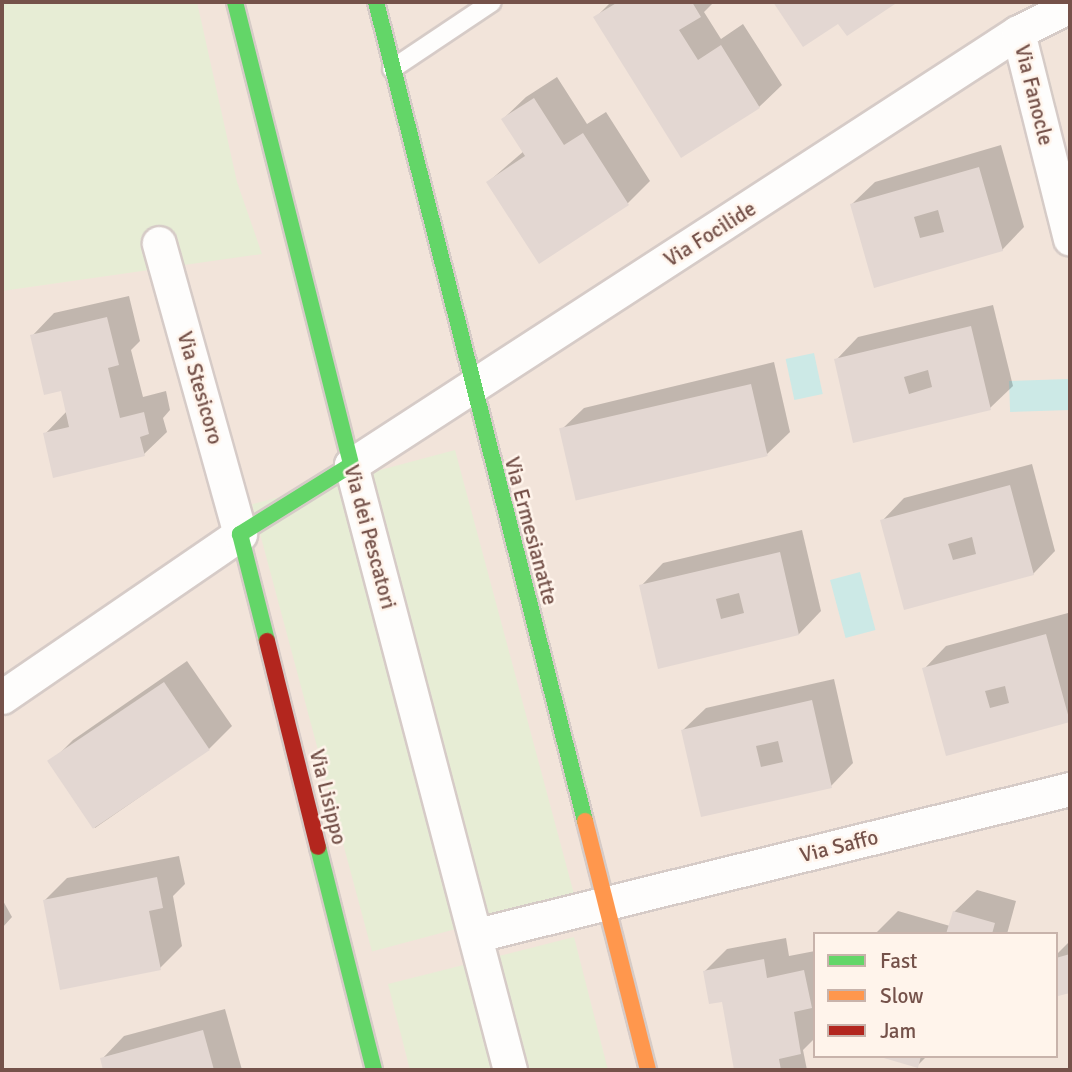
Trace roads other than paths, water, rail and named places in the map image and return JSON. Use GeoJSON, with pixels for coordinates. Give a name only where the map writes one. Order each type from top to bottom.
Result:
{"type":"FeatureCollection","features":[{"type":"Feature","properties":{"kind":"street","name":"Via dei Pescatori"},"geometry":{"type":"LineString","coordinates":[[235,2],[351,465],[477,936],[510,1070]]}},
{"type":"Feature","properties":{"kind":"street","name":"Via Ermesianatte"},"geometry":{"type":"LineString","coordinates":[[376,2],[471,385],[648,1070]]}},
{"type":"Feature","properties":{"kind":"street","name":"Via Focilide"},"geometry":{"type":"LineString","coordinates":[[351,465],[1018,32],[1070,6]]}},
{"type":"Feature","properties":{"kind":"street","name":"Via Fanocle"},"geometry":{"type":"LineString","coordinates":[[1018,32],[1070,239]]}},
{"type":"Feature","properties":{"kind":"street","name":"Via Stesicoro"},"geometry":{"type":"LineString","coordinates":[[159,243],[240,534]]}},
{"type":"Feature","properties":{"kind":"street"},"geometry":{"type":"LineString","coordinates":[[2,697],[240,534],[351,465]]}},
{"type":"Feature","properties":{"kind":"street","name":"Via Lisippo"},"geometry":{"type":"LineString","coordinates":[[240,534],[374,1070]]}},
{"type":"Feature","properties":{"kind":"street","name":"Via Saffo"},"geometry":{"type":"LineString","coordinates":[[477,936],[1070,789]]}},
{"type":"Feature","properties":{"kind":"lane"},"geometry":{"type":"LineString","coordinates":[[392,69],[492,2]]}},
{"type":"Feature","properties":{"kind":"water"},"geometry":{"type":"Polygon","coordinates":[[[814,353],[823,394],[794,400],[786,359],[814,353]]]}},
{"type":"Feature","properties":{"kind":"water"},"geometry":{"type":"Polygon","coordinates":[[[1069,379],[1070,410],[1010,412],[1009,381],[1069,379]]]}},
{"type":"Feature","properties":{"kind":"water"},"geometry":{"type":"Polygon","coordinates":[[[860,572],[876,630],[846,638],[830,580],[860,572]]]}}]}
